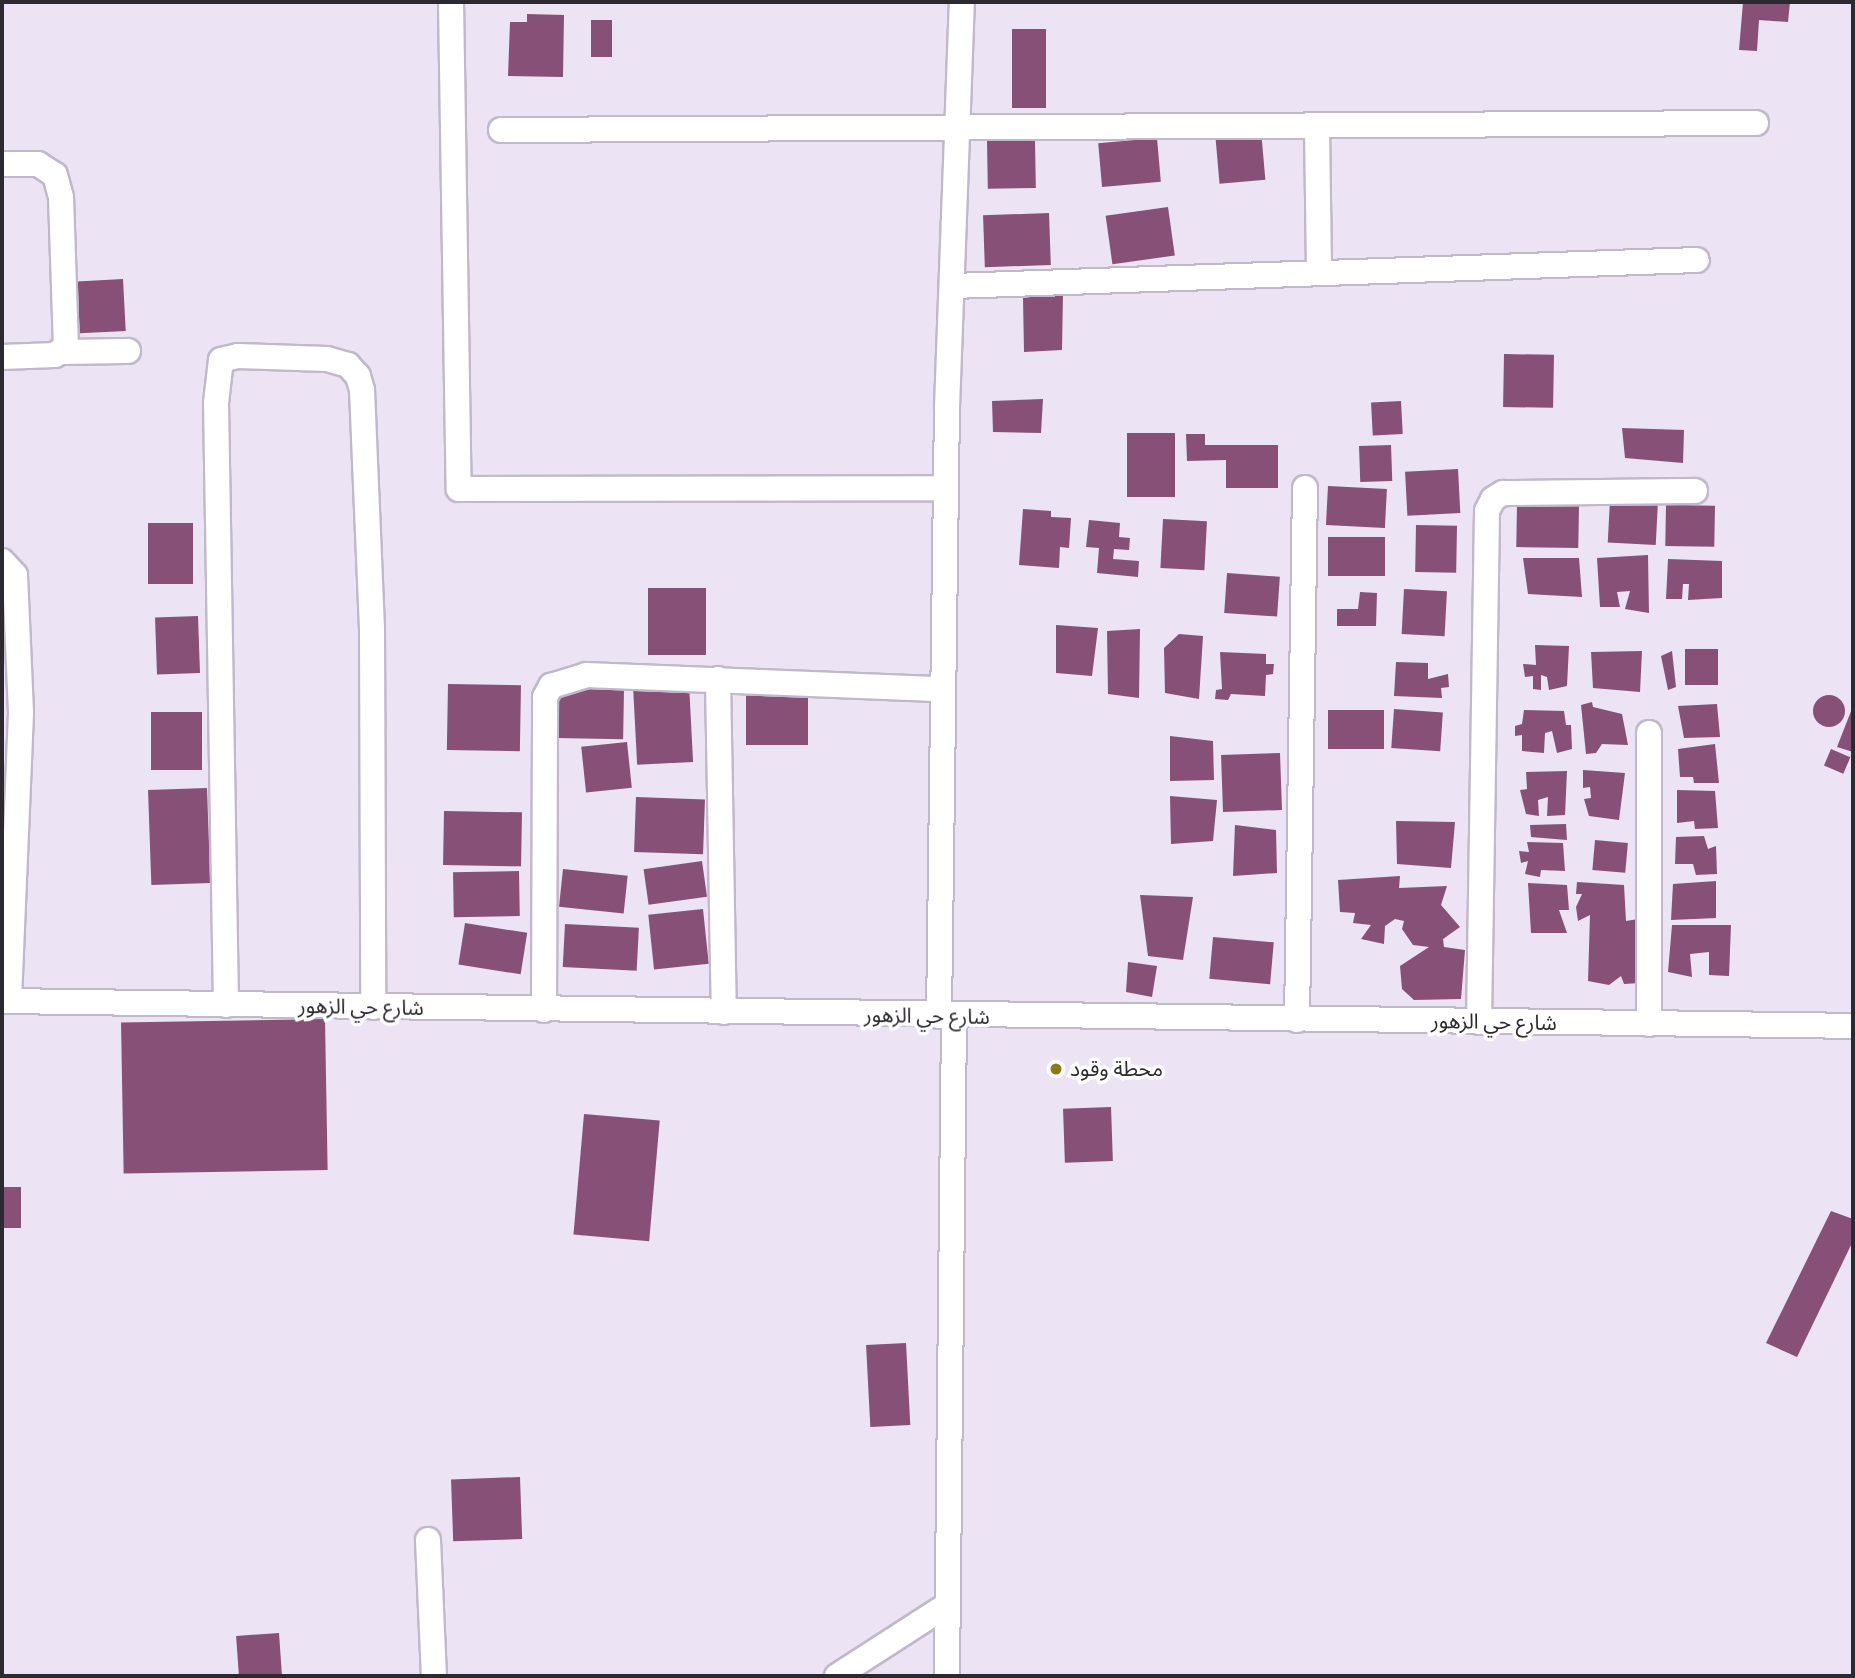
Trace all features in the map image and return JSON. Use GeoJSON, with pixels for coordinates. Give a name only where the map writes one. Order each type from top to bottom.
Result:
{"type":"FeatureCollection","features":[{"type":"Feature","properties":{"kind":"street"},"geometry":{"type":"LineString","coordinates":[[451,2],[459,489],[946,488]]}},
{"type":"Feature","properties":{"kind":"street"},"geometry":{"type":"LineString","coordinates":[[947,1676],[946,1016],[942,689],[962,2]]}},
{"type":"Feature","properties":{"kind":"street"},"geometry":{"type":"LineString","coordinates":[[501,130],[958,125],[1317,127],[1756,123]]}},
{"type":"Feature","properties":{"kind":"street"},"geometry":{"type":"LineString","coordinates":[[1317,127],[1319,273]]}},
{"type":"Feature","properties":{"kind":"street"},"geometry":{"type":"LineString","coordinates":[[2,164],[38,163],[55,175],[61,197],[66,346],[61,352]]}},
{"type":"Feature","properties":{"kind":"street"},"geometry":{"type":"LineString","coordinates":[[953,286],[1697,260]]}},
{"type":"Feature","properties":{"kind":"street"},"geometry":{"type":"LineString","coordinates":[[2,357],[61,352],[128,351]]}},
{"type":"Feature","properties":{"kind":"street"},"geometry":{"type":"LineString","coordinates":[[226,1005],[216,403],[221,360],[238,356],[327,359],[348,365],[358,376],[362,390],[372,629],[373,1007]]}},
{"type":"Feature","properties":{"kind":"street"},"geometry":{"type":"LineString","coordinates":[[1297,1020],[1305,488]]}},
{"type":"Feature","properties":{"kind":"street"},"geometry":{"type":"LineString","coordinates":[[1479,1022],[1487,512],[1493,499],[1503,493],[1695,491]]}},
{"type":"Feature","properties":{"kind":"street"},"geometry":{"type":"LineString","coordinates":[[2,561],[15,575],[21,713],[6,1001]]}},
{"type":"Feature","properties":{"kind":"street"},"geometry":{"type":"LineString","coordinates":[[544,1010],[545,697],[562,679],[586,675],[942,689]]}},
{"type":"Feature","properties":{"kind":"street"},"geometry":{"type":"LineString","coordinates":[[718,679],[724,1012]]}},
{"type":"Feature","properties":{"kind":"street"},"geometry":{"type":"LineString","coordinates":[[1649,733],[1649,1024]]}},
{"type":"Feature","properties":{"kind":"street","name":"شارع حي الزهور"},"geometry":{"type":"LineString","coordinates":[[6,1001],[946,1016],[1853,1026]]}},
{"type":"Feature","properties":{"kind":"street"},"geometry":{"type":"LineString","coordinates":[[428,1540],[434,1676]]}},
{"type":"Feature","properties":{"kind":"street"},"geometry":{"type":"LineString","coordinates":[[837,1676],[947,1605]]}},
{"type":"Feature","properties":{"kind":"building"},"geometry":{"type":"Polygon","coordinates":[[[1743,2],[1790,2],[1788,22],[1759,20],[1757,51],[1739,50],[1743,2]]]}},
{"type":"Feature","properties":{"kind":"building"},"geometry":{"type":"Polygon","coordinates":[[[527,14],[564,15],[563,77],[508,76],[510,22],[527,22],[527,14]]]}},
{"type":"Feature","properties":{"kind":"building"},"geometry":{"type":"Polygon","coordinates":[[[591,20],[612,20],[612,57],[591,57],[591,20]]]}},
{"type":"Feature","properties":{"kind":"building"},"geometry":{"type":"Polygon","coordinates":[[[1012,29],[1046,29],[1046,108],[1012,108],[1012,29]]]}},
{"type":"Feature","properties":{"kind":"building"},"geometry":{"type":"Polygon","coordinates":[[[1261,130],[1265,180],[1220,184],[1215,134],[1261,130]]]}},
{"type":"Feature","properties":{"kind":"building"},"geometry":{"type":"Polygon","coordinates":[[[1157,138],[1161,182],[1102,187],[1098,143],[1157,138]]]}},
{"type":"Feature","properties":{"kind":"building"},"geometry":{"type":"Polygon","coordinates":[[[1035,140],[1036,188],[988,189],[987,141],[1035,140]]]}},
{"type":"Feature","properties":{"kind":"building"},"geometry":{"type":"Polygon","coordinates":[[[1168,207],[1175,256],[1112,264],[1106,216],[1168,207]]]}},
{"type":"Feature","properties":{"kind":"building"},"geometry":{"type":"Polygon","coordinates":[[[1049,213],[1051,265],[985,267],[983,215],[1049,213]]]}},
{"type":"Feature","properties":{"kind":"building"},"geometry":{"type":"Polygon","coordinates":[[[123,279],[126,331],[80,333],[77,281],[123,279]]]}},
{"type":"Feature","properties":{"kind":"building"},"geometry":{"type":"Polygon","coordinates":[[[1063,293],[1062,350],[1024,352],[1023,298],[1063,293]]]}},
{"type":"Feature","properties":{"kind":"building"},"geometry":{"type":"Polygon","coordinates":[[[1504,354],[1554,355],[1553,408],[1503,407],[1504,354]]]}},
{"type":"Feature","properties":{"kind":"building"},"geometry":{"type":"Polygon","coordinates":[[[1043,399],[1041,433],[993,432],[992,401],[1043,399]]]}},
{"type":"Feature","properties":{"kind":"building"},"geometry":{"type":"Polygon","coordinates":[[[1401,401],[1403,434],[1373,436],[1371,403],[1401,401]]]}},
{"type":"Feature","properties":{"kind":"building"},"geometry":{"type":"Polygon","coordinates":[[[1622,428],[1684,430],[1683,463],[1625,458],[1622,428]]]}},
{"type":"Feature","properties":{"kind":"building"},"geometry":{"type":"Polygon","coordinates":[[[1127,433],[1175,433],[1175,497],[1127,497],[1127,433]]]}},
{"type":"Feature","properties":{"kind":"building"},"geometry":{"type":"Polygon","coordinates":[[[1186,434],[1205,434],[1205,445],[1278,445],[1278,488],[1226,488],[1226,460],[1187,461],[1186,434]]]}},
{"type":"Feature","properties":{"kind":"building"},"geometry":{"type":"Polygon","coordinates":[[[1391,445],[1392,481],[1360,482],[1359,446],[1391,445]]]}},
{"type":"Feature","properties":{"kind":"building"},"geometry":{"type":"Polygon","coordinates":[[[1458,469],[1460,513],[1407,516],[1405,472],[1458,469]]]}},
{"type":"Feature","properties":{"kind":"building"},"geometry":{"type":"Polygon","coordinates":[[[1328,486],[1387,489],[1385,528],[1326,525],[1328,486]]]}},
{"type":"Feature","properties":{"kind":"building"},"geometry":{"type":"Polygon","coordinates":[[[1610,498],[1658,501],[1656,545],[1608,542],[1610,498]]]}},
{"type":"Feature","properties":{"kind":"building"},"geometry":{"type":"Polygon","coordinates":[[[1517,505],[1579,506],[1578,548],[1516,547],[1517,505]]]}},
{"type":"Feature","properties":{"kind":"building"},"geometry":{"type":"Polygon","coordinates":[[[1666,505],[1715,506],[1714,547],[1665,546],[1666,505]]]}},
{"type":"Feature","properties":{"kind":"building"},"geometry":{"type":"Polygon","coordinates":[[[1023,509],[1051,511],[1051,517],[1071,518],[1069,548],[1060,547],[1059,568],[1019,565],[1023,509]]]}},
{"type":"Feature","properties":{"kind":"building"},"geometry":{"type":"Polygon","coordinates":[[[1163,519],[1207,521],[1204,570],[1160,568],[1163,519]]]}},
{"type":"Feature","properties":{"kind":"building"},"geometry":{"type":"Polygon","coordinates":[[[1089,520],[1120,523],[1119,537],[1130,538],[1129,550],[1114,549],[1113,559],[1139,561],[1138,577],[1097,573],[1099,548],[1086,547],[1089,520]]]}},
{"type":"Feature","properties":{"kind":"building"},"geometry":{"type":"Polygon","coordinates":[[[148,523],[193,523],[193,584],[148,584],[148,523]]]}},
{"type":"Feature","properties":{"kind":"building"},"geometry":{"type":"Polygon","coordinates":[[[1416,525],[1457,526],[1456,573],[1415,572],[1416,525]]]}},
{"type":"Feature","properties":{"kind":"building"},"geometry":{"type":"Polygon","coordinates":[[[1328,537],[1385,537],[1385,576],[1328,576],[1328,537]]]}},
{"type":"Feature","properties":{"kind":"building"},"geometry":{"type":"Polygon","coordinates":[[[1648,555],[1649,613],[1625,609],[1630,591],[1617,592],[1620,607],[1600,607],[1597,558],[1648,555]]]}},
{"type":"Feature","properties":{"kind":"building"},"geometry":{"type":"Polygon","coordinates":[[[1523,558],[1579,558],[1582,597],[1528,594],[1523,558]]]}},
{"type":"Feature","properties":{"kind":"building"},"geometry":{"type":"Polygon","coordinates":[[[1668,559],[1722,561],[1722,598],[1688,600],[1689,584],[1683,584],[1682,599],[1666,599],[1668,559]]]}},
{"type":"Feature","properties":{"kind":"building"},"geometry":{"type":"Polygon","coordinates":[[[1227,573],[1280,577],[1277,617],[1224,613],[1227,573]]]}},
{"type":"Feature","properties":{"kind":"building"},"geometry":{"type":"Polygon","coordinates":[[[648,588],[706,588],[706,655],[648,655],[648,588]]]}},
{"type":"Feature","properties":{"kind":"building"},"geometry":{"type":"Polygon","coordinates":[[[1404,589],[1447,591],[1445,636],[1402,634],[1404,589]]]}},
{"type":"Feature","properties":{"kind":"building"},"geometry":{"type":"Polygon","coordinates":[[[1360,592],[1377,593],[1376,626],[1337,626],[1337,609],[1358,609],[1360,592]]]}},
{"type":"Feature","properties":{"kind":"building"},"geometry":{"type":"Polygon","coordinates":[[[198,616],[200,673],[157,674],[155,618],[198,616]]]}},
{"type":"Feature","properties":{"kind":"building"},"geometry":{"type":"Polygon","coordinates":[[[1056,625],[1098,628],[1092,676],[1056,673],[1056,625]]]}},
{"type":"Feature","properties":{"kind":"building"},"geometry":{"type":"Polygon","coordinates":[[[1140,629],[1139,698],[1108,694],[1107,631],[1140,629]]]}},
{"type":"Feature","properties":{"kind":"building"},"geometry":{"type":"Polygon","coordinates":[[[1179,634],[1203,636],[1199,699],[1165,693],[1164,648],[1179,634]]]}},
{"type":"Feature","properties":{"kind":"building"},"geometry":{"type":"Polygon","coordinates":[[[1535,645],[1569,646],[1567,686],[1549,690],[1547,677],[1541,675],[1541,690],[1533,689],[1533,676],[1525,677],[1523,664],[1536,665],[1535,645]]]}},
{"type":"Feature","properties":{"kind":"building"},"geometry":{"type":"Polygon","coordinates":[[[1685,649],[1718,649],[1718,685],[1685,685],[1685,649]]]}},
{"type":"Feature","properties":{"kind":"building"},"geometry":{"type":"Polygon","coordinates":[[[1642,651],[1640,692],[1593,688],[1591,652],[1642,651]]]}},
{"type":"Feature","properties":{"kind":"building"},"geometry":{"type":"Polygon","coordinates":[[[1672,651],[1676,687],[1668,690],[1661,656],[1672,651]]]}},
{"type":"Feature","properties":{"kind":"building"},"geometry":{"type":"Polygon","coordinates":[[[1220,652],[1266,654],[1266,664],[1274,664],[1273,674],[1266,675],[1265,696],[1231,694],[1228,700],[1215,699],[1216,690],[1222,689],[1220,652]]]}},
{"type":"Feature","properties":{"kind":"building"},"geometry":{"type":"Polygon","coordinates":[[[1396,662],[1428,663],[1428,679],[1448,674],[1449,687],[1441,688],[1442,698],[1394,696],[1396,662]]]}},
{"type":"Feature","properties":{"kind":"building"},"geometry":{"type":"Polygon","coordinates":[[[448,684],[521,685],[520,751],[447,750],[448,684]]]}},
{"type":"Feature","properties":{"kind":"building"},"geometry":{"type":"Polygon","coordinates":[[[689,684],[693,762],[637,765],[633,687],[689,684]]]}},
{"type":"Feature","properties":{"kind":"building"},"geometry":{"type":"Polygon","coordinates":[[[557,688],[624,689],[623,739],[556,738],[557,688]]]}},
{"type":"Feature","properties":{"kind":"building"},"geometry":{"type":"Polygon","coordinates":[[[746,691],[808,691],[808,745],[746,745],[746,691]]]}},
{"type":"Feature","properties":{"kind":"building"},"geometry":{"type":"Polygon","coordinates":[[[1829,695],[1840,700],[1845,711],[1840,722],[1829,727],[1818,722],[1813,711],[1818,700],[1829,695]]]}},
{"type":"Feature","properties":{"kind":"building"},"geometry":{"type":"Polygon","coordinates":[[[1592,702],[1593,707],[1622,714],[1628,745],[1602,744],[1596,753],[1586,754],[1581,705],[1592,702]]]}},
{"type":"Feature","properties":{"kind":"building"},"geometry":{"type":"Polygon","coordinates":[[[1717,704],[1720,737],[1684,738],[1678,706],[1717,704]]]}},
{"type":"Feature","properties":{"kind":"building"},"geometry":{"type":"Polygon","coordinates":[[[1853,706],[1853,752],[1837,747],[1853,706]]]}},
{"type":"Feature","properties":{"kind":"building"},"geometry":{"type":"Polygon","coordinates":[[[1394,709],[1443,712],[1440,751],[1391,748],[1394,709]]]}},
{"type":"Feature","properties":{"kind":"building"},"geometry":{"type":"Polygon","coordinates":[[[1328,710],[1384,710],[1384,749],[1328,749],[1328,710]]]}},
{"type":"Feature","properties":{"kind":"building"},"geometry":{"type":"Polygon","coordinates":[[[1524,710],[1564,711],[1566,725],[1571,725],[1572,749],[1557,753],[1552,731],[1545,733],[1544,753],[1522,751],[1522,735],[1515,736],[1515,726],[1522,724],[1524,710]]]}},
{"type":"Feature","properties":{"kind":"building"},"geometry":{"type":"Polygon","coordinates":[[[151,712],[202,712],[202,770],[151,770],[151,712]]]}},
{"type":"Feature","properties":{"kind":"building"},"geometry":{"type":"Polygon","coordinates":[[[1170,736],[1213,741],[1214,780],[1170,781],[1170,736]]]}},
{"type":"Feature","properties":{"kind":"building"},"geometry":{"type":"Polygon","coordinates":[[[627,742],[632,788],[586,793],[581,747],[627,742]]]}},
{"type":"Feature","properties":{"kind":"building"},"geometry":{"type":"Polygon","coordinates":[[[1715,744],[1719,783],[1694,783],[1693,777],[1680,777],[1678,749],[1715,744]]]}},
{"type":"Feature","properties":{"kind":"building"},"geometry":{"type":"Polygon","coordinates":[[[1831,749],[1850,757],[1843,774],[1824,766],[1831,749]]]}},
{"type":"Feature","properties":{"kind":"building"},"geometry":{"type":"Polygon","coordinates":[[[1280,753],[1282,810],[1223,812],[1221,755],[1280,753]]]}},
{"type":"Feature","properties":{"kind":"building"},"geometry":{"type":"Polygon","coordinates":[[[1583,770],[1625,773],[1619,820],[1589,816],[1584,799],[1591,798],[1590,787],[1583,788],[1583,770]]]}},
{"type":"Feature","properties":{"kind":"building"},"geometry":{"type":"Polygon","coordinates":[[[1567,771],[1565,815],[1547,816],[1548,797],[1538,800],[1539,816],[1526,814],[1520,790],[1527,789],[1526,772],[1567,771]]]}},
{"type":"Feature","properties":{"kind":"building"},"geometry":{"type":"Polygon","coordinates":[[[207,788],[210,883],[151,885],[148,790],[207,788]]]}},
{"type":"Feature","properties":{"kind":"building"},"geometry":{"type":"Polygon","coordinates":[[[1677,790],[1715,791],[1718,828],[1695,829],[1694,821],[1677,823],[1677,790]]]}},
{"type":"Feature","properties":{"kind":"building"},"geometry":{"type":"Polygon","coordinates":[[[1170,796],[1217,800],[1213,841],[1171,844],[1170,796]]]}},
{"type":"Feature","properties":{"kind":"building"},"geometry":{"type":"Polygon","coordinates":[[[636,797],[705,799],[703,854],[634,852],[636,797]]]}},
{"type":"Feature","properties":{"kind":"building"},"geometry":{"type":"Polygon","coordinates":[[[444,811],[522,812],[521,866],[443,865],[444,811]]]}},
{"type":"Feature","properties":{"kind":"building"},"geometry":{"type":"Polygon","coordinates":[[[1396,821],[1455,822],[1451,868],[1397,864],[1396,821]]]}},
{"type":"Feature","properties":{"kind":"building"},"geometry":{"type":"Polygon","coordinates":[[[1566,824],[1567,840],[1531,837],[1530,825],[1566,824]]]}},
{"type":"Feature","properties":{"kind":"building"},"geometry":{"type":"Polygon","coordinates":[[[1235,825],[1276,830],[1277,873],[1233,876],[1235,825]]]}},
{"type":"Feature","properties":{"kind":"building"},"geometry":{"type":"Polygon","coordinates":[[[1704,836],[1708,849],[1716,846],[1717,874],[1696,875],[1693,864],[1675,864],[1676,837],[1704,836]]]}},
{"type":"Feature","properties":{"kind":"building"},"geometry":{"type":"Polygon","coordinates":[[[1595,840],[1628,843],[1625,873],[1592,870],[1595,840]]]}},
{"type":"Feature","properties":{"kind":"building"},"geometry":{"type":"Polygon","coordinates":[[[1527,842],[1563,843],[1565,871],[1541,870],[1540,877],[1525,874],[1528,861],[1521,863],[1519,851],[1529,852],[1527,842]]]}},
{"type":"Feature","properties":{"kind":"building"},"geometry":{"type":"Polygon","coordinates":[[[702,861],[707,897],[649,905],[644,869],[702,861]]]}},
{"type":"Feature","properties":{"kind":"building"},"geometry":{"type":"Polygon","coordinates":[[[563,869],[628,876],[624,914],[559,907],[563,869]]]}},
{"type":"Feature","properties":{"kind":"building"},"geometry":{"type":"Polygon","coordinates":[[[519,871],[520,916],[454,917],[453,872],[519,871]]]}},
{"type":"Feature","properties":{"kind":"building"},"geometry":{"type":"Polygon","coordinates":[[[1400,876],[1399,888],[1447,886],[1441,905],[1460,927],[1443,939],[1444,947],[1465,950],[1461,999],[1414,1000],[1402,989],[1400,966],[1429,947],[1413,945],[1402,929],[1404,921],[1395,919],[1385,926],[1384,944],[1361,939],[1371,925],[1353,923],[1355,913],[1340,912],[1338,880],[1400,876]]]}},
{"type":"Feature","properties":{"kind":"building"},"geometry":{"type":"Polygon","coordinates":[[[1716,881],[1716,918],[1671,920],[1673,884],[1716,881]]]}},
{"type":"Feature","properties":{"kind":"building"},"geometry":{"type":"Polygon","coordinates":[[[1577,882],[1624,885],[1626,921],[1644,918],[1640,983],[1624,984],[1621,976],[1609,985],[1588,981],[1590,915],[1578,921],[1576,907],[1582,894],[1576,894],[1577,882]]]}},
{"type":"Feature","properties":{"kind":"building"},"geometry":{"type":"Polygon","coordinates":[[[1528,883],[1567,885],[1569,910],[1559,910],[1567,933],[1531,933],[1528,883]]]}},
{"type":"Feature","properties":{"kind":"building"},"geometry":{"type":"Polygon","coordinates":[[[1140,895],[1193,897],[1183,960],[1148,956],[1140,895]]]}},
{"type":"Feature","properties":{"kind":"building"},"geometry":{"type":"Polygon","coordinates":[[[703,909],[709,964],[654,969],[648,915],[703,909]]]}},
{"type":"Feature","properties":{"kind":"building"},"geometry":{"type":"Polygon","coordinates":[[[465,923],[527,933],[521,974],[458,964],[465,923]]]}},
{"type":"Feature","properties":{"kind":"building"},"geometry":{"type":"Polygon","coordinates":[[[565,924],[639,928],[637,971],[563,967],[565,924]]]}},
{"type":"Feature","properties":{"kind":"building"},"geometry":{"type":"Polygon","coordinates":[[[1672,925],[1731,925],[1729,976],[1709,975],[1709,952],[1690,954],[1692,977],[1668,972],[1672,925]]]}},
{"type":"Feature","properties":{"kind":"building"},"geometry":{"type":"Polygon","coordinates":[[[1213,937],[1274,942],[1270,984],[1209,979],[1213,937]]]}},
{"type":"Feature","properties":{"kind":"building"},"geometry":{"type":"Polygon","coordinates":[[[1128,962],[1157,966],[1152,997],[1126,992],[1128,962]]]}},
{"type":"Feature","properties":{"kind":"building"},"geometry":{"type":"Polygon","coordinates":[[[325,1019],[328,1170],[124,1174],[121,1023],[325,1019]]]}},
{"type":"Feature","properties":{"kind":"building"},"geometry":{"type":"Polygon","coordinates":[[[1111,1107],[1113,1161],[1065,1163],[1063,1109],[1111,1107]]]}},
{"type":"Feature","properties":{"kind":"building"},"geometry":{"type":"Polygon","coordinates":[[[584,1114],[660,1121],[649,1241],[573,1235],[584,1114]]]}},
{"type":"Feature","properties":{"kind":"building"},"geometry":{"type":"Polygon","coordinates":[[[2,1187],[21,1187],[21,1228],[2,1228],[2,1187]]]}},
{"type":"Feature","properties":{"kind":"building"},"geometry":{"type":"Polygon","coordinates":[[[1831,1211],[1853,1219],[1853,1241],[1797,1357],[1766,1343],[1831,1211]]]}},
{"type":"Feature","properties":{"kind":"building"},"geometry":{"type":"Polygon","coordinates":[[[906,1343],[910,1425],[870,1427],[866,1345],[906,1343]]]}},
{"type":"Feature","properties":{"kind":"building"},"geometry":{"type":"Polygon","coordinates":[[[520,1477],[522,1539],[453,1541],[451,1479],[520,1477]]]}},
{"type":"Feature","properties":{"kind":"building"},"geometry":{"type":"Polygon","coordinates":[[[279,1633],[282,1676],[239,1676],[236,1636],[279,1633]]]}},
{"type":"Feature","properties":{"kind":"place","name":"محطة وقود"},"geometry":{"type":"Point","coordinates":[1056,1069]}}]}
